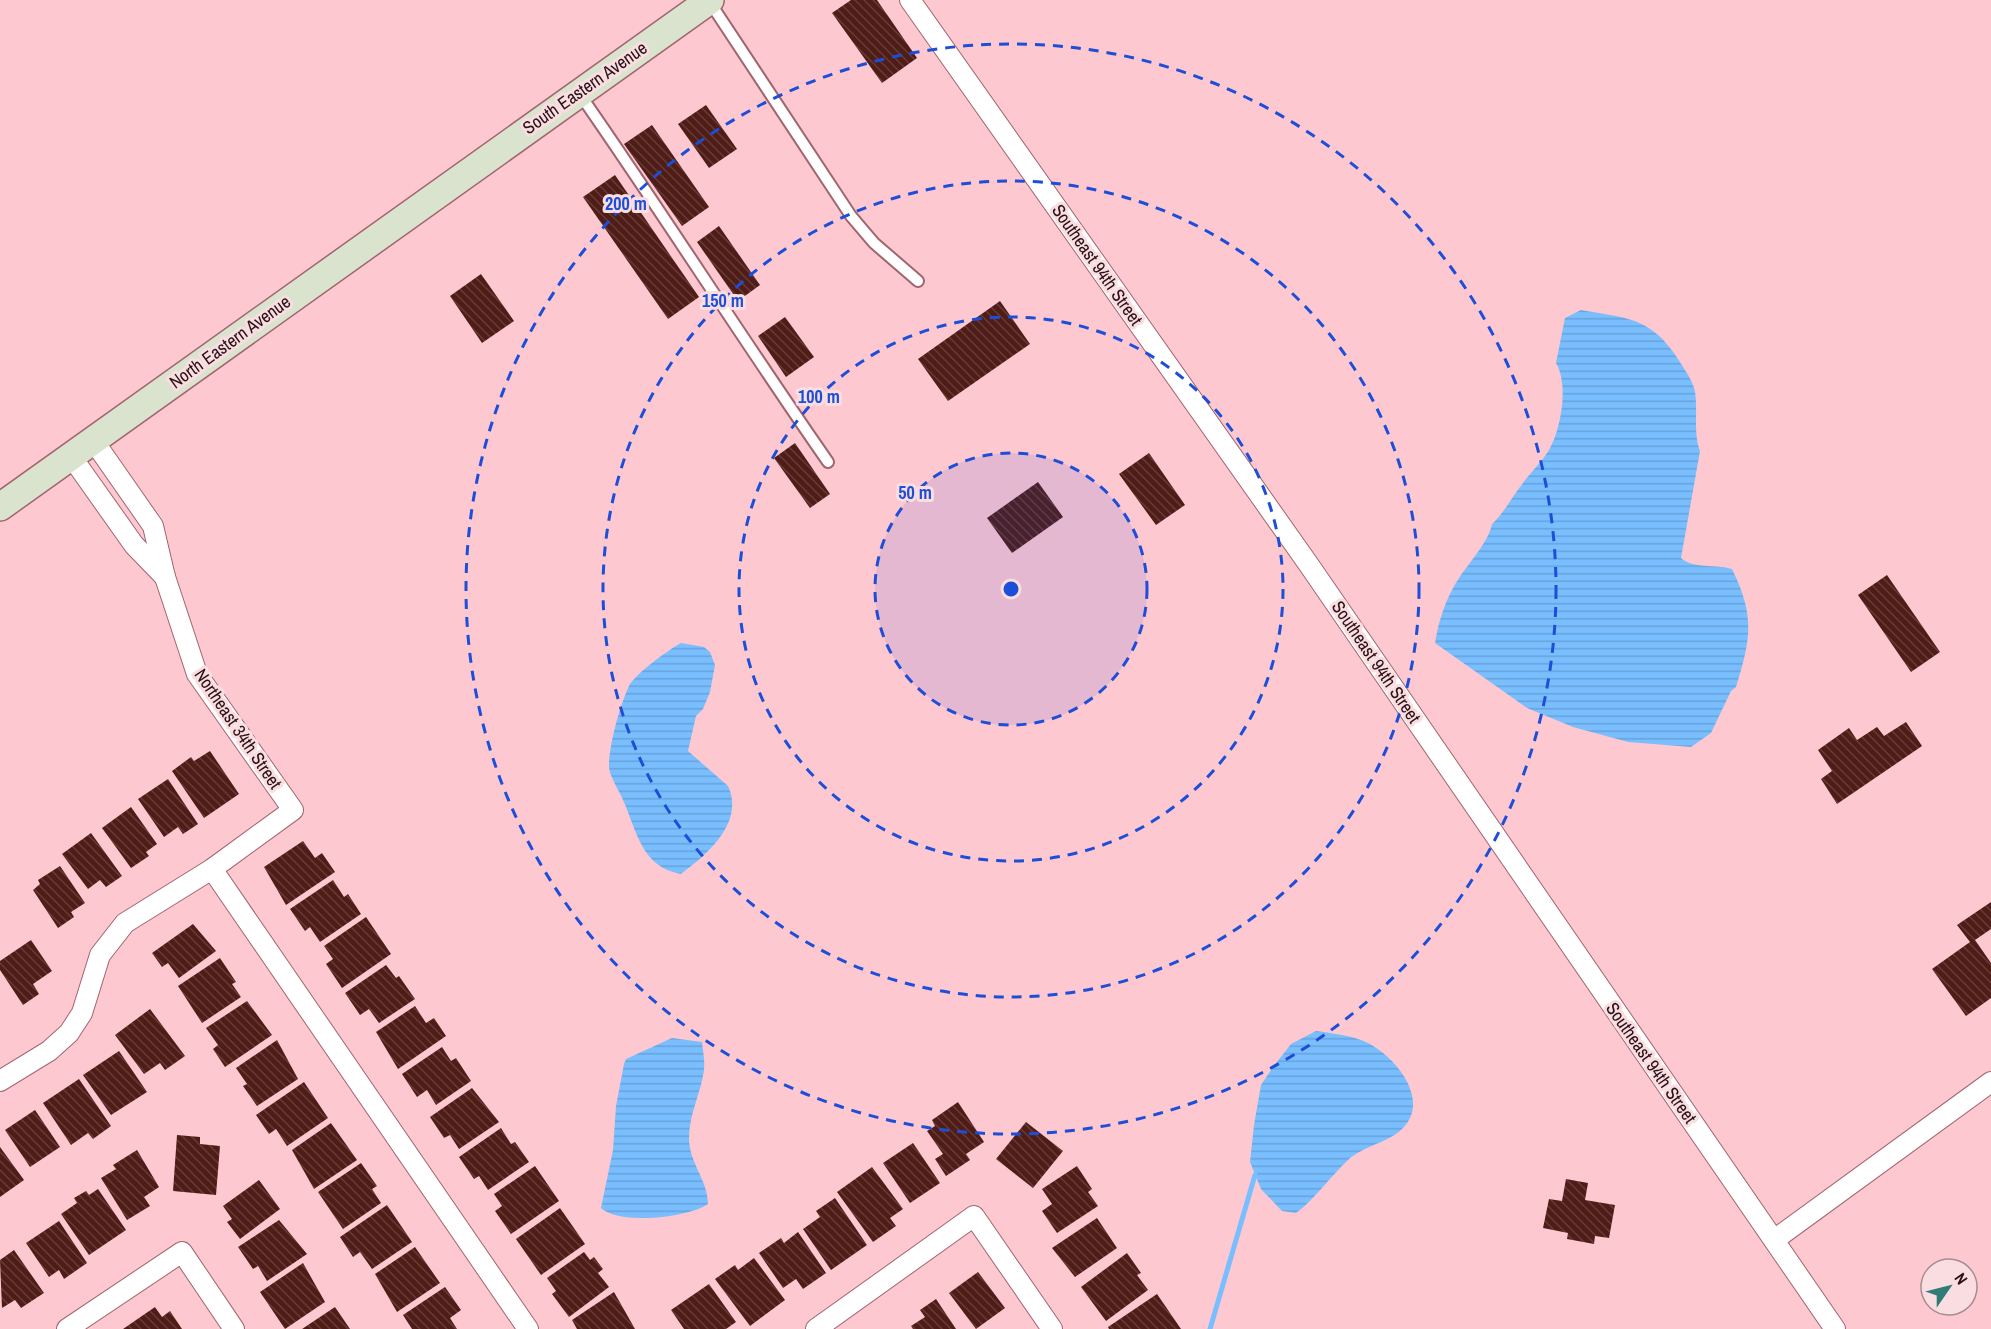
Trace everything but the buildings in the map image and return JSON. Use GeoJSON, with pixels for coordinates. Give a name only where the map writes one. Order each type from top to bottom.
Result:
{"type":"FeatureCollection","features":[{"type":"Feature","properties":{"kind":"main road","name":"South Eastern Avenue"},"geometry":{"type":"LineString","coordinates":[[460,177],[710,0]]}},
{"type":"Feature","properties":{"kind":"main road","name":"North Eastern Avenue"},"geometry":{"type":"LineString","coordinates":[[0,507],[460,177]]}},
{"type":"Feature","properties":{"kind":"street","name":"Southeast 94th Street"},"geometry":{"type":"LineString","coordinates":[[910,0],[1295,546],[1835,1329]]}},
{"type":"Feature","properties":{"kind":"street","name":"Northeast 34th Street"},"geometry":{"type":"LineString","coordinates":[[93,440],[153,526],[165,576],[197,674],[293,810],[212,869]]}},
{"type":"Feature","properties":{"kind":"street","name":"Northeast 34th Street"},"geometry":{"type":"LineString","coordinates":[[71,456],[134,545],[165,576]]}},
{"type":"Feature","properties":{"kind":"street"},"geometry":{"type":"LineString","coordinates":[[0,1081],[49,1051],[69,1033],[82,1013],[100,955],[124,923],[212,869],[528,1329]]}},
{"type":"Feature","properties":{"kind":"street"},"geometry":{"type":"LineString","coordinates":[[1774,1240],[1991,1082]]}},
{"type":"Feature","properties":{"kind":"street"},"geometry":{"type":"LineString","coordinates":[[816,1329],[974,1216],[1052,1329]]}},
{"type":"Feature","properties":{"kind":"street"},"geometry":{"type":"LineString","coordinates":[[67,1329],[182,1252],[234,1329]]}},
{"type":"Feature","properties":{"kind":"lane"},"geometry":{"type":"LineString","coordinates":[[710,0],[851,216],[874,243],[918,280]]}},
{"type":"Feature","properties":{"kind":"lane"},"geometry":{"type":"LineString","coordinates":[[579,93],[721,302],[749,349],[828,462]]}},
{"type":"Feature","properties":{"kind":"water"},"geometry":{"type":"Polygon","coordinates":[[[1581,310],[1625,318],[1648,327],[1668,345],[1694,388],[1700,451],[1681,558],[1692,564],[1732,569],[1744,600],[1748,627],[1745,654],[1736,687],[1731,691],[1711,733],[1691,747],[1628,742],[1573,727],[1527,708],[1435,643],[1444,609],[1454,586],[1483,545],[1492,524],[1546,455],[1553,441],[1562,407],[1562,383],[1556,363],[1565,318],[1581,310]]]}},
{"type":"Feature","properties":{"kind":"water"},"geometry":{"type":"Polygon","coordinates":[[[681,643],[704,647],[710,652],[715,665],[710,692],[703,709],[696,716],[688,751],[728,786],[732,799],[731,812],[721,836],[702,857],[681,874],[657,864],[642,846],[612,779],[609,766],[616,725],[629,686],[645,669],[681,643]]]}},
{"type":"Feature","properties":{"kind":"water"},"geometry":{"type":"Polygon","coordinates":[[[1316,1031],[1356,1038],[1382,1052],[1392,1061],[1408,1083],[1413,1106],[1410,1118],[1398,1133],[1354,1155],[1296,1213],[1282,1211],[1261,1189],[1250,1162],[1261,1085],[1291,1044],[1316,1031]]]}},
{"type":"Feature","properties":{"kind":"water"},"geometry":{"type":"Polygon","coordinates":[[[672,1038],[702,1042],[704,1070],[691,1120],[689,1138],[692,1155],[705,1187],[708,1204],[670,1216],[622,1217],[601,1208],[613,1150],[616,1106],[624,1064],[626,1059],[672,1038]]]}},
{"type":"Feature","properties":{"kind":"waterway"},"geometry":{"type":"LineString","coordinates":[[1210,1329],[1255,1175]]}}]}
